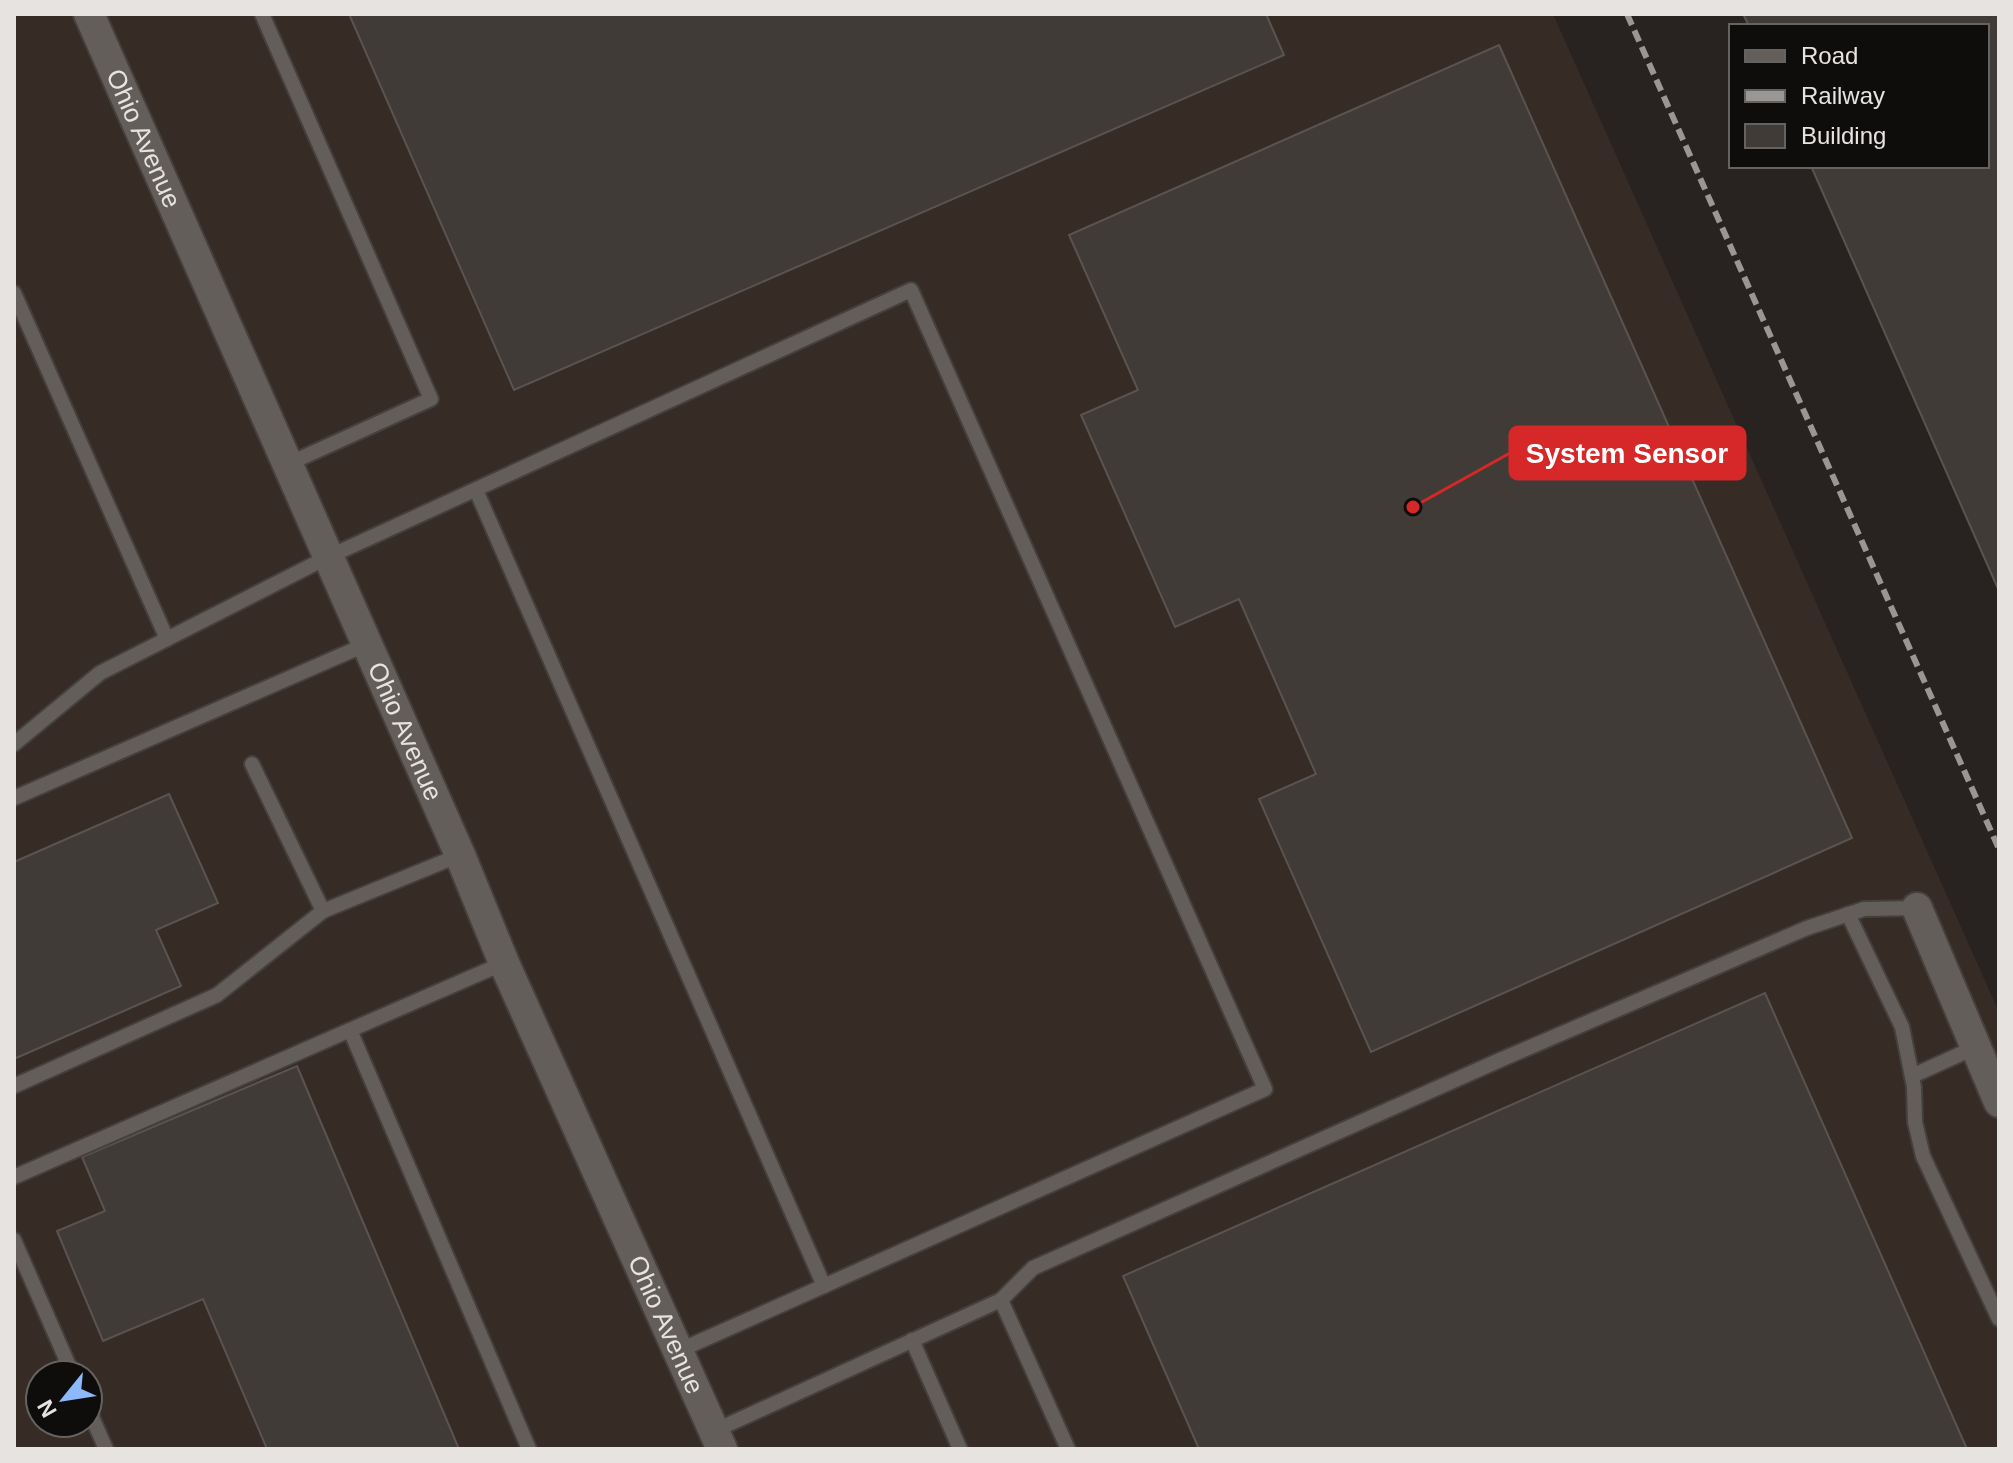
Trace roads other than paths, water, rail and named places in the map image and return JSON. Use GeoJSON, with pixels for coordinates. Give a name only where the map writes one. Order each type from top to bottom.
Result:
{"type":"FeatureCollection","features":[{"type":"Feature","properties":{"kind":"street","name":"Ohio Avenue"},"geometry":{"type":"LineString","coordinates":[[89,14],[460,855],[504,963],[718,1440]]}},
{"type":"Feature","properties":{"kind":"street"},"geometry":{"type":"LineString","coordinates":[[1917,908],[1999,1102]]}},
{"type":"Feature","properties":{"kind":"lane"},"geometry":{"type":"LineString","coordinates":[[262,14],[431,399],[288,464]]}},
{"type":"Feature","properties":{"kind":"lane"},"geometry":{"type":"LineString","coordinates":[[14,744],[100,673],[328,557],[911,290],[1265,1089],[678,1351]]}},
{"type":"Feature","properties":{"kind":"lane"},"geometry":{"type":"LineString","coordinates":[[14,293],[167,639]]}},
{"type":"Feature","properties":{"kind":"lane"},"geometry":{"type":"LineString","coordinates":[[476,490],[824,1286]]}},
{"type":"Feature","properties":{"kind":"lane"},"geometry":{"type":"LineString","coordinates":[[14,798],[367,644]]}},
{"type":"Feature","properties":{"kind":"lane"},"geometry":{"type":"LineString","coordinates":[[252,764],[323,911]]}},
{"type":"Feature","properties":{"kind":"lane"},"geometry":{"type":"LineString","coordinates":[[14,1086],[217,995],[323,911],[460,855]]}},
{"type":"Feature","properties":{"kind":"lane"},"geometry":{"type":"LineString","coordinates":[[718,1440],[912,1340],[1001,1300],[1033,1268],[1500,1060],[1807,928],[1864,909],[1917,908]]}},
{"type":"Feature","properties":{"kind":"lane"},"geometry":{"type":"LineString","coordinates":[[1848,914],[1902,1027],[1912,1076],[1915,1122],[1923,1156],[1999,1319]]}},
{"type":"Feature","properties":{"kind":"lane"},"geometry":{"type":"LineString","coordinates":[[14,1177],[504,963]]}},
{"type":"Feature","properties":{"kind":"lane"},"geometry":{"type":"LineString","coordinates":[[350,1030],[529,1449]]}},
{"type":"Feature","properties":{"kind":"lane"},"geometry":{"type":"LineString","coordinates":[[1912,1076],[1976,1047]]}},
{"type":"Feature","properties":{"kind":"lane"},"geometry":{"type":"LineString","coordinates":[[14,1240],[66,1359]]}},
{"type":"Feature","properties":{"kind":"lane"},"geometry":{"type":"LineString","coordinates":[[1001,1300],[1068,1449]]}},
{"type":"Feature","properties":{"kind":"lane"},"geometry":{"type":"LineString","coordinates":[[912,1340],[960,1449]]}},
{"type":"Feature","properties":{"kind":"railway"},"geometry":{"type":"LineString","coordinates":[[1627,14],[1999,849]]}},
{"type":"Feature","properties":{"kind":"place","name":"System Sensor"},"geometry":{"type":"Point","coordinates":[1413,507]}}]}
